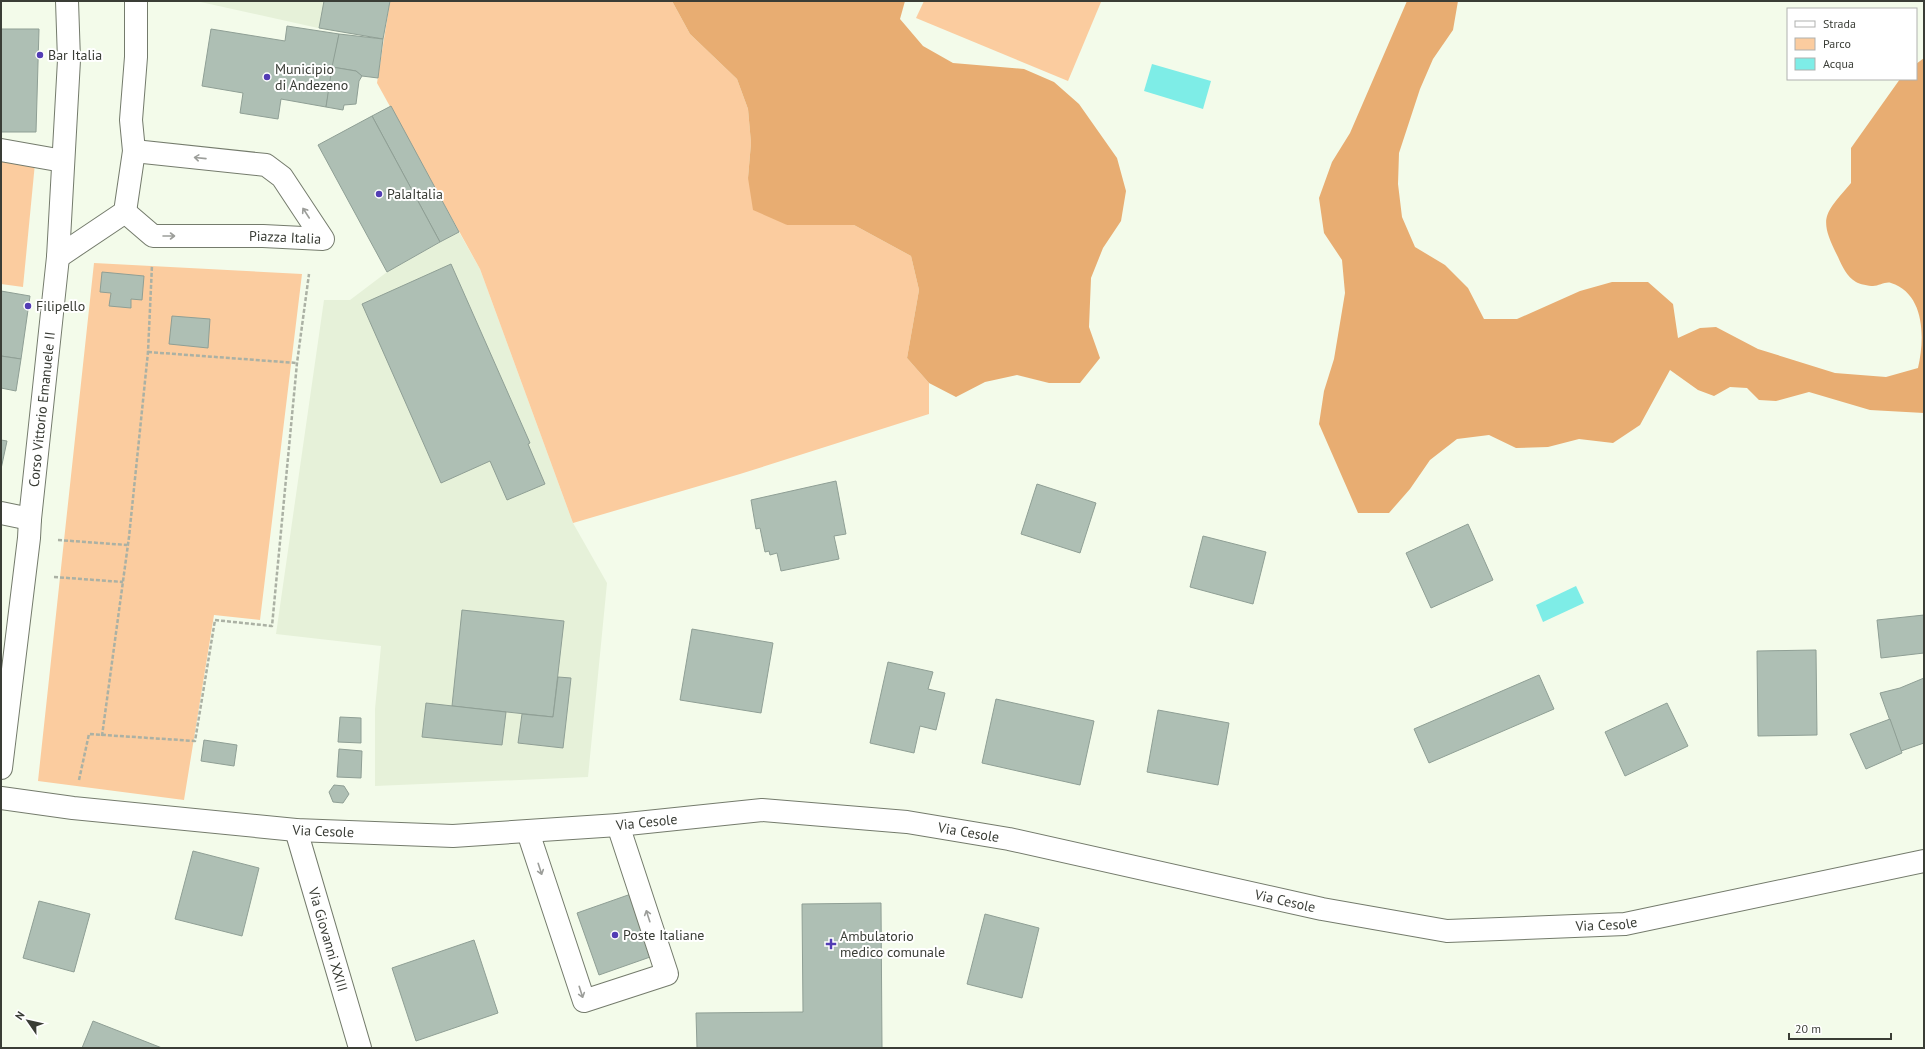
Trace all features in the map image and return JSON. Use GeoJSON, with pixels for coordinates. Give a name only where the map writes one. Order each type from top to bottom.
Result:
{"type":"FeatureCollection","features":[{"type":"Feature","properties":{"kind":"street","name":"Corso Vittorio Emanuele II"},"geometry":{"type":"LineString","coordinates":[[1,768],[25,575],[58,257],[69,60],[67,1]]}},
{"type":"Feature","properties":{"kind":"street"},"geometry":{"type":"LineString","coordinates":[[58,257],[125,212],[134,151],[131,120],[136,57],[136,1]]}},
{"type":"Feature","properties":{"kind":"street"},"geometry":{"type":"LineString","coordinates":[[1,150],[63,161]]}},
{"type":"Feature","properties":{"kind":"street","name":"Piazza Italia"},"geometry":{"type":"LineString","coordinates":[[134,151],[266,165],[282,177],[323,239],[263,236],[153,236]]}},
{"type":"Feature","properties":{"kind":"street"},"geometry":{"type":"LineString","coordinates":[[125,212],[153,236]]}},
{"type":"Feature","properties":{"kind":"street"},"geometry":{"type":"LineString","coordinates":[[1,513],[30,528]]}},
{"type":"Feature","properties":{"kind":"street","name":"Via Cesole"},"geometry":{"type":"LineString","coordinates":[[1,798],[73,808],[296,830],[453,836],[618,825],[762,810],[907,822],[1009,839],[1322,910],[1447,930],[1625,924],[1924,861]]}},
{"type":"Feature","properties":{"kind":"street"},"geometry":{"type":"LineString","coordinates":[[528,832],[584,1001],[667,974],[618,825]]}},
{"type":"Feature","properties":{"kind":"street","name":"Via Giovanni XXIII"},"geometry":{"type":"LineString","coordinates":[[296,830],[360,1048]]}},
{"type":"Feature","properties":{"kind":"path"},"geometry":{"type":"LineString","coordinates":[[102,736],[123,582],[148,352],[153,236]]}},
{"type":"Feature","properties":{"kind":"path"},"geometry":{"type":"LineString","coordinates":[[73,808],[89,734],[195,741],[215,620],[272,626],[297,363],[309,274]]}},
{"type":"Feature","properties":{"kind":"path"},"geometry":{"type":"LineString","coordinates":[[148,352],[297,363]]}},
{"type":"Feature","properties":{"kind":"path"},"geometry":{"type":"LineString","coordinates":[[30,528],[127,545]]}},
{"type":"Feature","properties":{"kind":"path"},"geometry":{"type":"LineString","coordinates":[[25,575],[123,582]]}},
{"type":"Feature","properties":{"kind":"shaded area"},"geometry":{"type":"Polygon","coordinates":[[[196,1],[390,1],[383,39],[318,28],[196,1]]]}},
{"type":"Feature","properties":{"kind":"shaded area"},"geometry":{"type":"Polygon","coordinates":[[[672,1],[905,1],[900,19],[923,46],[953,63],[1024,69],[1054,82],[1079,104],[1117,158],[1126,191],[1121,221],[1103,248],[1091,278],[1089,327],[1100,358],[1080,383],[1049,383],[1017,375],[985,382],[956,397],[929,383],[907,358],[919,290],[911,256],[854,225],[787,225],[753,210],[748,178],[751,143],[748,109],[737,79],[690,34],[672,1]]]}},
{"type":"Feature","properties":{"kind":"shaded area"},"geometry":{"type":"Polygon","coordinates":[[[1407,1],[1458,1],[1453,30],[1433,59],[1420,89],[1399,153],[1398,184],[1402,217],[1415,247],[1445,265],[1468,288],[1484,319],[1517,319],[1580,291],[1612,282],[1648,282],[1673,304],[1678,338],[1700,328],[1716,327],[1758,349],[1835,373],[1886,377],[1918,368],[1922,344],[1920,318],[1916,307],[1911,297],[1902,289],[1891,283],[1871,286],[1853,280],[1841,264],[1832,244],[1826,224],[1830,210],[1851,183],[1851,148],[1899,80],[1917,80],[1917,63],[1924,58],[1924,413],[1870,410],[1809,392],[1776,401],[1759,400],[1747,388],[1730,387],[1714,396],[1698,390],[1670,370],[1640,425],[1613,443],[1579,439],[1548,447],[1516,448],[1489,435],[1457,439],[1430,460],[1410,489],[1389,513],[1358,513],[1319,424],[1324,391],[1334,359],[1345,293],[1342,260],[1324,233],[1319,198],[1332,162],[1350,133],[1407,1]]]}},
{"type":"Feature","properties":{"kind":"shaded area"},"geometry":{"type":"Polygon","coordinates":[[[459,232],[480,269],[573,523],[607,583],[588,777],[375,786],[375,709],[381,646],[276,634],[324,300],[350,300],[387,272],[459,232]]]}},
{"type":"Feature","properties":{"kind":"green space"},"geometry":{"type":"Polygon","coordinates":[[[390,1],[672,1],[690,34],[737,79],[748,109],[751,143],[748,178],[787,225],[854,225],[911,256],[919,290],[907,358],[929,383],[929,414],[740,474],[573,523],[480,269],[377,83],[390,1]]]}},
{"type":"Feature","properties":{"kind":"green space"},"geometry":{"type":"Polygon","coordinates":[[[924,1],[1101,2],[1068,81],[916,18],[924,1]]]}},
{"type":"Feature","properties":{"kind":"green space"},"geometry":{"type":"Polygon","coordinates":[[[1,157],[35,163],[23,287],[1,284],[1,157]]]}},
{"type":"Feature","properties":{"kind":"green space"},"geometry":{"type":"Polygon","coordinates":[[[94,263],[302,274],[260,620],[214,615],[184,800],[38,781],[94,263]]]}},
{"type":"Feature","properties":{"kind":"water"},"geometry":{"type":"Polygon","coordinates":[[[1152,64],[1211,81],[1203,109],[1144,91],[1152,64]]]}},
{"type":"Feature","properties":{"kind":"water"},"geometry":{"type":"Polygon","coordinates":[[[1576,586],[1584,603],[1543,622],[1536,605],[1576,586]]]}},
{"type":"Feature","properties":{"kind":"building"},"geometry":{"type":"Polygon","coordinates":[[[324,1],[390,1],[383,39],[319,28],[324,1]]]}},
{"type":"Feature","properties":{"kind":"building","name":"Municipio di Andezeno"},"geometry":{"type":"Polygon","coordinates":[[[287,26],[339,34],[326,107],[281,99],[278,119],[240,113],[243,93],[202,86],[211,29],[285,41],[287,26]]]}},
{"type":"Feature","properties":{"kind":"building"},"geometry":{"type":"Polygon","coordinates":[[[1,29],[39,29],[36,132],[1,132],[1,29]]]}},
{"type":"Feature","properties":{"kind":"building"},"geometry":{"type":"Polygon","coordinates":[[[339,34],[383,39],[378,78],[362,76],[356,71],[332,67],[339,34]]]}},
{"type":"Feature","properties":{"kind":"building"},"geometry":{"type":"Polygon","coordinates":[[[332,67],[356,71],[362,76],[359,81],[356,104],[344,105],[343,110],[326,107],[332,67]]]}},
{"type":"Feature","properties":{"kind":"building"},"geometry":{"type":"Polygon","coordinates":[[[391,106],[459,232],[440,242],[372,116],[391,106]]]}},
{"type":"Feature","properties":{"kind":"building","name":"PalaItalia"},"geometry":{"type":"Polygon","coordinates":[[[372,116],[440,242],[387,272],[318,145],[372,116]]]}},
{"type":"Feature","properties":{"kind":"building"},"geometry":{"type":"Polygon","coordinates":[[[451,264],[530,443],[528,444],[545,484],[507,500],[490,461],[441,483],[362,304],[451,264]]]}},
{"type":"Feature","properties":{"kind":"building"},"geometry":{"type":"Polygon","coordinates":[[[102,272],[144,276],[142,300],[131,299],[131,308],[109,306],[111,293],[100,292],[102,272]]]}},
{"type":"Feature","properties":{"kind":"building"},"geometry":{"type":"Polygon","coordinates":[[[1,291],[30,296],[21,359],[1,356],[1,291]]]}},
{"type":"Feature","properties":{"kind":"building"},"geometry":{"type":"Polygon","coordinates":[[[172,316],[210,319],[208,348],[169,344],[172,316]]]}},
{"type":"Feature","properties":{"kind":"building"},"geometry":{"type":"Polygon","coordinates":[[[1,356],[21,359],[16,391],[1,388],[1,356]]]}},
{"type":"Feature","properties":{"kind":"building"},"geometry":{"type":"Polygon","coordinates":[[[1,440],[7,441],[1,469],[1,440]]]}},
{"type":"Feature","properties":{"kind":"building"},"geometry":{"type":"Polygon","coordinates":[[[836,481],[846,534],[834,536],[839,559],[781,571],[777,553],[770,555],[769,551],[765,552],[760,528],[756,529],[751,500],[836,481]]]}},
{"type":"Feature","properties":{"kind":"building"},"geometry":{"type":"Polygon","coordinates":[[[1037,484],[1096,503],[1080,553],[1021,534],[1037,484]]]}},
{"type":"Feature","properties":{"kind":"building"},"geometry":{"type":"Polygon","coordinates":[[[1468,524],[1493,580],[1431,608],[1406,553],[1468,524]]]}},
{"type":"Feature","properties":{"kind":"building"},"geometry":{"type":"Polygon","coordinates":[[[1203,536],[1266,552],[1253,604],[1190,587],[1203,536]]]}},
{"type":"Feature","properties":{"kind":"building"},"geometry":{"type":"Polygon","coordinates":[[[462,610],[564,621],[553,717],[452,706],[462,610]]]}},
{"type":"Feature","properties":{"kind":"building"},"geometry":{"type":"Polygon","coordinates":[[[1924,615],[1924,653],[1881,658],[1877,620],[1924,615]]]}},
{"type":"Feature","properties":{"kind":"building"},"geometry":{"type":"Polygon","coordinates":[[[692,629],[773,643],[761,713],[680,700],[692,629]]]}},
{"type":"Feature","properties":{"kind":"building"},"geometry":{"type":"Polygon","coordinates":[[[1816,650],[1817,735],[1758,736],[1757,651],[1816,650]]]}},
{"type":"Feature","properties":{"kind":"building"},"geometry":{"type":"Polygon","coordinates":[[[888,662],[933,672],[928,689],[945,693],[936,730],[920,726],[914,753],[870,743],[888,662]]]}},
{"type":"Feature","properties":{"kind":"building"},"geometry":{"type":"Polygon","coordinates":[[[1539,675],[1554,709],[1429,763],[1414,729],[1539,675]]]}},
{"type":"Feature","properties":{"kind":"building"},"geometry":{"type":"Polygon","coordinates":[[[558,677],[571,678],[563,748],[518,743],[522,714],[553,717],[558,677]]]}},
{"type":"Feature","properties":{"kind":"building"},"geometry":{"type":"Polygon","coordinates":[[[1924,678],[1924,743],[1901,751],[1880,693],[1900,688],[1924,678]]]}},
{"type":"Feature","properties":{"kind":"building"},"geometry":{"type":"Polygon","coordinates":[[[996,699],[1094,721],[1080,785],[982,763],[996,699]]]}},
{"type":"Feature","properties":{"kind":"building"},"geometry":{"type":"Polygon","coordinates":[[[426,703],[506,712],[502,745],[422,737],[426,703]]]}},
{"type":"Feature","properties":{"kind":"building"},"geometry":{"type":"Polygon","coordinates":[[[1667,703],[1688,746],[1625,776],[1605,732],[1667,703]]]}},
{"type":"Feature","properties":{"kind":"building"},"geometry":{"type":"Polygon","coordinates":[[[1158,710],[1229,723],[1218,785],[1147,772],[1158,710]]]}},
{"type":"Feature","properties":{"kind":"building"},"geometry":{"type":"Polygon","coordinates":[[[340,717],[361,718],[361,743],[338,742],[340,717]]]}},
{"type":"Feature","properties":{"kind":"building"},"geometry":{"type":"Polygon","coordinates":[[[1890,719],[1902,753],[1866,769],[1850,734],[1890,719]]]}},
{"type":"Feature","properties":{"kind":"building"},"geometry":{"type":"Polygon","coordinates":[[[204,740],[237,745],[234,766],[201,761],[204,740]]]}},
{"type":"Feature","properties":{"kind":"building"},"geometry":{"type":"Polygon","coordinates":[[[339,749],[362,751],[361,778],[337,777],[339,749]]]}},
{"type":"Feature","properties":{"kind":"building"},"geometry":{"type":"Polygon","coordinates":[[[334,785],[344,786],[349,794],[343,803],[333,802],[329,792],[334,785]]]}},
{"type":"Feature","properties":{"kind":"building"},"geometry":{"type":"Polygon","coordinates":[[[193,851],[259,868],[242,936],[175,919],[193,851]]]}},
{"type":"Feature","properties":{"kind":"building","name":"Poste Italiane"},"geometry":{"type":"Polygon","coordinates":[[[631,894],[653,956],[599,975],[577,913],[631,894]]]}},
{"type":"Feature","properties":{"kind":"building"},"geometry":{"type":"Polygon","coordinates":[[[39,901],[90,914],[74,972],[23,958],[39,901]]]}},
{"type":"Feature","properties":{"kind":"building"},"geometry":{"type":"Polygon","coordinates":[[[881,903],[882,1048],[697,1048],[696,1013],[803,1012],[802,904],[881,903]]]}},
{"type":"Feature","properties":{"kind":"building"},"geometry":{"type":"Polygon","coordinates":[[[985,914],[1039,928],[1022,998],[967,984],[985,914]]]}},
{"type":"Feature","properties":{"kind":"building"},"geometry":{"type":"Polygon","coordinates":[[[474,940],[498,1013],[416,1041],[392,968],[474,940]]]}},
{"type":"Feature","properties":{"kind":"building"},"geometry":{"type":"Polygon","coordinates":[[[93,1021],[162,1048],[82,1048],[93,1021]]]}},
{"type":"Feature","properties":{"kind":"place","name":"Bar Italia"},"geometry":{"type":"Point","coordinates":[40,55]}},
{"type":"Feature","properties":{"kind":"place","name":"Municipio di Andezeno"},"geometry":{"type":"Point","coordinates":[267,77]}},
{"type":"Feature","properties":{"kind":"place","name":"PalaItalia"},"geometry":{"type":"Point","coordinates":[379,194]}},
{"type":"Feature","properties":{"kind":"place","name":"Filipello"},"geometry":{"type":"Point","coordinates":[28,306]}},
{"type":"Feature","properties":{"kind":"place","name":"Poste Italiane"},"geometry":{"type":"Point","coordinates":[615,935]}},
{"type":"Feature","properties":{"kind":"place","name":"Ambulatorio medico comunale"},"geometry":{"type":"Point","coordinates":[831,944]}}]}
